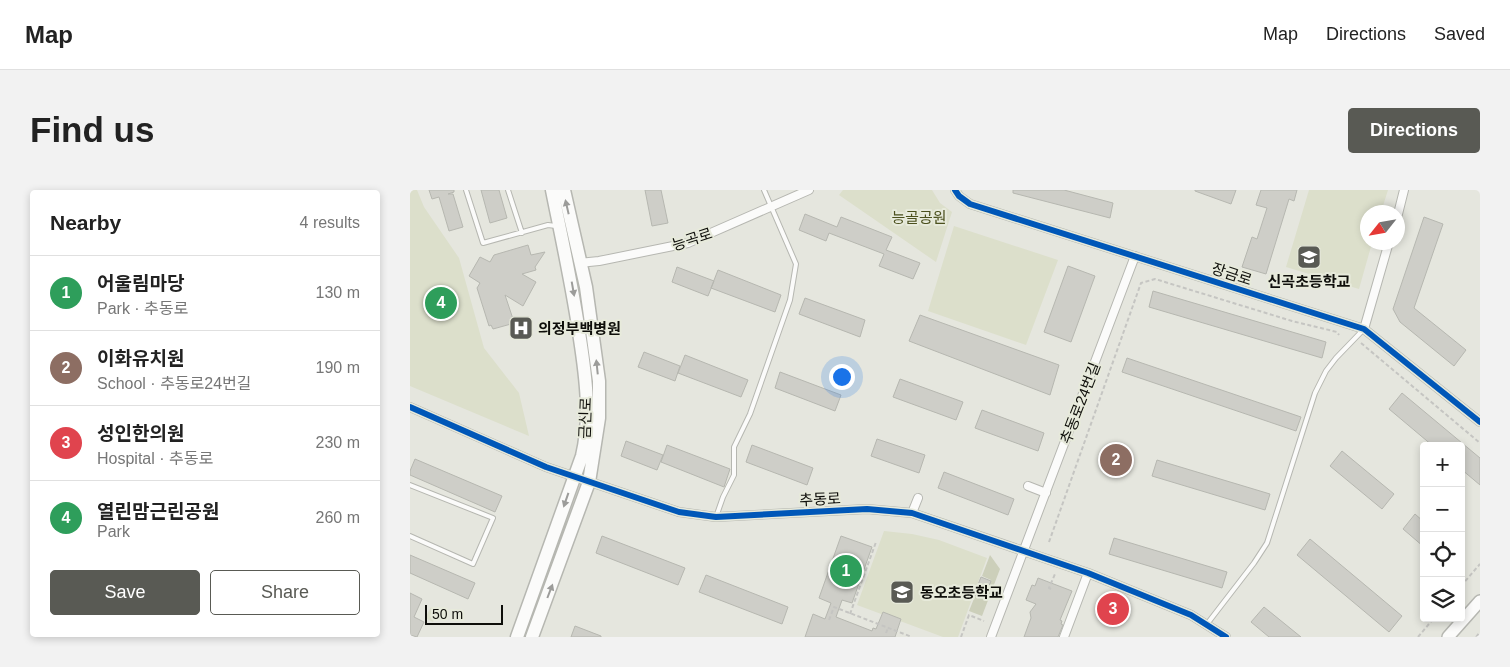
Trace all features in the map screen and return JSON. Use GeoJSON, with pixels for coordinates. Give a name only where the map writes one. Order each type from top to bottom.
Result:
{"type":"FeatureCollection","features":[{"type":"Feature","properties":{"kind":"main road","name":"금신로"},"geometry":{"type":"LineString","coordinates":[[532,637],[589,482],[599,418],[599,381],[586,287],[558,226],[552,190]]}},
{"type":"Feature","properties":{"kind":"main road","name":"금신로"},"geometry":{"type":"LineString","coordinates":[[517,637],[582,456],[586,436],[585,374],[574,264],[564,190]]}},
{"type":"Feature","properties":{"kind":"street","name":"능곡로"},"geometry":{"type":"LineString","coordinates":[[574,264],[599,261],[688,243],[809,190]]}},
{"type":"Feature","properties":{"kind":"street","name":"장금로"},"geometry":{"type":"LineString","coordinates":[[955,190],[959,196],[970,204],[1364,328],[1480,422]]}},
{"type":"Feature","properties":{"kind":"street"},"geometry":{"type":"LineString","coordinates":[[1400,205],[1404,190]]}},
{"type":"Feature","properties":{"kind":"street"},"geometry":{"type":"LineString","coordinates":[[1364,328],[1387,250]]}},
{"type":"Feature","properties":{"kind":"street","name":"추동로24번길"},"geometry":{"type":"LineString","coordinates":[[992,637],[1135,256]]}},
{"type":"Feature","properties":{"kind":"street","name":"추동로"},"geometry":{"type":"LineString","coordinates":[[410,407],[546,467],[679,512],[716,517],[867,509],[912,513],[1025,550],[1163,602],[1207,624],[1226,637]]}},
{"type":"Feature","properties":{"kind":"street"},"geometry":{"type":"LineString","coordinates":[[1028,486],[1046,493]]}},
{"type":"Feature","properties":{"kind":"street"},"geometry":{"type":"LineString","coordinates":[[912,513],[918,498]]}},
{"type":"Feature","properties":{"kind":"street"},"geometry":{"type":"LineString","coordinates":[[1064,637],[1088,573]]}},
{"type":"Feature","properties":{"kind":"street"},"geometry":{"type":"LineString","coordinates":[[1448,637],[1480,601]]}},
{"type":"Feature","properties":{"kind":"lane"},"geometry":{"type":"LineString","coordinates":[[466,190],[483,243],[548,225],[558,226]]}},
{"type":"Feature","properties":{"kind":"lane"},"geometry":{"type":"LineString","coordinates":[[508,190],[522,233]]}},
{"type":"Feature","properties":{"kind":"lane"},"geometry":{"type":"LineString","coordinates":[[716,517],[723,497],[734,476],[734,447],[750,414],[790,300],[796,264],[764,190]]}},
{"type":"Feature","properties":{"kind":"lane"},"geometry":{"type":"LineString","coordinates":[[1207,624],[1267,543],[1315,393],[1326,371],[1364,328]]}},
{"type":"Feature","properties":{"kind":"lane"},"geometry":{"type":"LineString","coordinates":[[410,485],[493,518],[473,564],[410,536]]}},
{"type":"Feature","properties":{"kind":"path"},"geometry":{"type":"LineString","coordinates":[[1049,542],[1141,283],[1155,280],[1292,321],[1337,332],[1340,335]]}},
{"type":"Feature","properties":{"kind":"path"},"geometry":{"type":"LineString","coordinates":[[1357,344],[1360,342],[1366,346],[1480,443]]}},
{"type":"Feature","properties":{"kind":"path"},"geometry":{"type":"LineString","coordinates":[[850,614],[876,542]]}},
{"type":"Feature","properties":{"kind":"path"},"geometry":{"type":"LineString","coordinates":[[1465,581],[1480,564]]}},
{"type":"Feature","properties":{"kind":"path"},"geometry":{"type":"LineString","coordinates":[[1051,589],[1055,574]]}},
{"type":"Feature","properties":{"kind":"path"},"geometry":{"type":"LineString","coordinates":[[829,620],[834,607],[912,637]]}},
{"type":"Feature","properties":{"kind":"path"},"geometry":{"type":"LineString","coordinates":[[961,637],[970,615],[984,621]]}},
{"type":"Feature","properties":{"kind":"path"},"geometry":{"type":"LineString","coordinates":[[1418,637],[1431,622]]}},
{"type":"Feature","properties":{"kind":"path"},"geometry":{"type":"LineString","coordinates":[[886,633],[888,628]]}},
{"type":"Feature","properties":{"kind":"path"},"geometry":{"type":"LineString","coordinates":[[1476,637],[1480,632]]}},
{"type":"Feature","properties":{"kind":"green space"},"geometry":{"type":"Polygon","coordinates":[[[410,190],[417,190],[424,207],[459,258],[484,348],[519,393],[529,436],[410,386],[410,190]]]}},
{"type":"Feature","properties":{"kind":"green space","name":"능골공원"},"geometry":{"type":"Polygon","coordinates":[[[843,190],[932,190],[940,203],[952,212],[936,262],[839,195],[843,190]]]}},
{"type":"Feature","properties":{"kind":"green space"},"geometry":{"type":"Polygon","coordinates":[[[1309,190],[1388,190],[1383,205],[1360,205],[1360,250],[1370,250],[1359,289],[1286,267],[1309,190]]]}},
{"type":"Feature","properties":{"kind":"green space"},"geometry":{"type":"Polygon","coordinates":[[[954,226],[1058,260],[1026,345],[928,311],[954,226]]]}},
{"type":"Feature","properties":{"kind":"green space"},"geometry":{"type":"Polygon","coordinates":[[[884,531],[912,534],[939,540],[987,558],[958,637],[943,637],[857,605],[884,531]]]}},
{"type":"Feature","properties":{"kind":"green space"},"geometry":{"type":"Polygon","coordinates":[[[990,555],[1000,569],[982,616],[969,611],[975,596],[984,599],[991,580],[982,576],[990,555]]]}},
{"type":"Feature","properties":{"kind":"green space"},"geometry":{"type":"Polygon","coordinates":[[[431,607],[439,610],[433,622],[425,618],[431,607]]]}},
{"type":"Feature","properties":{"kind":"building"},"geometry":{"type":"Polygon","coordinates":[[[429,190],[454,190],[454,192],[448,194],[453,194],[463,227],[449,231],[439,197],[432,199],[429,190]]]}},
{"type":"Feature","properties":{"kind":"building"},"geometry":{"type":"Polygon","coordinates":[[[481,190],[499,190],[507,218],[490,223],[481,190]]]}},
{"type":"Feature","properties":{"kind":"building"},"geometry":{"type":"Polygon","coordinates":[[[645,190],[661,190],[668,223],[652,226],[645,190]]]}},
{"type":"Feature","properties":{"kind":"building"},"geometry":{"type":"Polygon","coordinates":[[[1013,190],[1064,190],[1113,203],[1110,218],[1013,193],[1013,190]]]}},
{"type":"Feature","properties":{"kind":"building"},"geometry":{"type":"Polygon","coordinates":[[[1195,190],[1236,190],[1231,204],[1195,190]]]}},
{"type":"Feature","properties":{"kind":"building"},"geometry":{"type":"Polygon","coordinates":[[[1261,190],[1297,190],[1294,201],[1289,199],[1266,274],[1242,267],[1252,237],[1257,239],[1267,208],[1256,205],[1261,190]]]}},
{"type":"Feature","properties":{"kind":"building"},"geometry":{"type":"Polygon","coordinates":[[[805,214],[837,227],[841,217],[892,237],[886,250],[920,263],[913,279],[879,266],[884,254],[829,233],[826,241],[799,230],[805,214]]]}},
{"type":"Feature","properties":{"kind":"building"},"geometry":{"type":"Polygon","coordinates":[[[1424,217],[1443,224],[1414,308],[1466,350],[1454,366],[1400,322],[1393,309],[1424,217]]]}},
{"type":"Feature","properties":{"kind":"building"},"geometry":{"type":"Polygon","coordinates":[[[528,245],[531,255],[545,252],[535,267],[536,270],[522,274],[536,282],[523,306],[505,295],[513,319],[510,320],[511,324],[493,329],[491,325],[489,326],[477,288],[480,283],[469,276],[480,257],[490,262],[494,255],[528,245]]]}},
{"type":"Feature","properties":{"kind":"building"},"geometry":{"type":"Polygon","coordinates":[[[1068,266],[1095,276],[1071,342],[1044,332],[1068,266]]]}},
{"type":"Feature","properties":{"kind":"building"},"geometry":{"type":"Polygon","coordinates":[[[677,267],[714,281],[708,296],[672,282],[677,267]]]}},
{"type":"Feature","properties":{"kind":"building"},"geometry":{"type":"Polygon","coordinates":[[[718,270],[781,295],[775,312],[711,288],[718,270]]]}},
{"type":"Feature","properties":{"kind":"building"},"geometry":{"type":"Polygon","coordinates":[[[1153,291],[1326,342],[1322,358],[1149,307],[1153,291]]]}},
{"type":"Feature","properties":{"kind":"building"},"geometry":{"type":"Polygon","coordinates":[[[805,298],[865,320],[860,337],[799,314],[805,298]]]}},
{"type":"Feature","properties":{"kind":"building"},"geometry":{"type":"Polygon","coordinates":[[[920,315],[1059,365],[1050,395],[909,341],[920,315]]]}},
{"type":"Feature","properties":{"kind":"building"},"geometry":{"type":"Polygon","coordinates":[[[644,352],[680,366],[675,381],[638,367],[644,352]]]}},
{"type":"Feature","properties":{"kind":"building"},"geometry":{"type":"Polygon","coordinates":[[[685,355],[748,380],[741,397],[678,373],[685,355]]]}},
{"type":"Feature","properties":{"kind":"building"},"geometry":{"type":"Polygon","coordinates":[[[1127,358],[1301,417],[1296,431],[1122,372],[1127,358]]]}},
{"type":"Feature","properties":{"kind":"building"},"geometry":{"type":"Polygon","coordinates":[[[780,372],[841,395],[835,411],[775,388],[780,372]]]}},
{"type":"Feature","properties":{"kind":"building"},"geometry":{"type":"Polygon","coordinates":[[[900,379],[963,402],[956,420],[893,397],[900,379]]]}},
{"type":"Feature","properties":{"kind":"building"},"geometry":{"type":"Polygon","coordinates":[[[1402,393],[1461,442],[1428,442],[1389,409],[1402,393]]]}},
{"type":"Feature","properties":{"kind":"building"},"geometry":{"type":"Polygon","coordinates":[[[982,410],[1044,433],[1038,451],[975,428],[982,410]]]}},
{"type":"Feature","properties":{"kind":"building"},"geometry":{"type":"Polygon","coordinates":[[[877,439],[925,455],[919,473],[871,456],[877,439]]]}},
{"type":"Feature","properties":{"kind":"building"},"geometry":{"type":"Polygon","coordinates":[[[626,441],[663,455],[657,470],[621,456],[626,441]]]}},
{"type":"Feature","properties":{"kind":"building"},"geometry":{"type":"Polygon","coordinates":[[[667,445],[730,469],[724,487],[661,462],[667,445]]]}},
{"type":"Feature","properties":{"kind":"building"},"geometry":{"type":"Polygon","coordinates":[[[752,445],[813,468],[807,485],[746,462],[752,445]]]}},
{"type":"Feature","properties":{"kind":"building"},"geometry":{"type":"Polygon","coordinates":[[[1465,446],[1480,458],[1480,485],[1465,472],[1465,446]]]}},
{"type":"Feature","properties":{"kind":"building"},"geometry":{"type":"Polygon","coordinates":[[[1342,451],[1394,494],[1382,509],[1330,466],[1342,451]]]}},
{"type":"Feature","properties":{"kind":"building"},"geometry":{"type":"Polygon","coordinates":[[[415,459],[502,496],[495,512],[410,475],[415,459]]]}},
{"type":"Feature","properties":{"kind":"building"},"geometry":{"type":"Polygon","coordinates":[[[1157,460],[1270,494],[1265,510],[1152,476],[1157,460]]]}},
{"type":"Feature","properties":{"kind":"building"},"geometry":{"type":"Polygon","coordinates":[[[944,472],[1014,499],[1008,515],[938,488],[944,472]]]}},
{"type":"Feature","properties":{"kind":"building"},"geometry":{"type":"Polygon","coordinates":[[[1415,514],[1420,518],[1420,544],[1403,529],[1415,514]]]}},
{"type":"Feature","properties":{"kind":"building"},"geometry":{"type":"Polygon","coordinates":[[[602,536],[685,568],[678,585],[596,553],[602,536]]]}},
{"type":"Feature","properties":{"kind":"building"},"geometry":{"type":"Polygon","coordinates":[[[841,536],[872,547],[852,603],[842,600],[836,617],[872,631],[873,628],[876,629],[883,612],[901,619],[895,637],[805,637],[813,614],[825,619],[831,603],[819,598],[841,536]]]}},
{"type":"Feature","properties":{"kind":"building"},"geometry":{"type":"Polygon","coordinates":[[[1114,538],[1227,572],[1222,588],[1109,554],[1114,538]]]}},
{"type":"Feature","properties":{"kind":"building"},"geometry":{"type":"Polygon","coordinates":[[[1310,539],[1402,616],[1389,632],[1297,555],[1310,539]]]}},
{"type":"Feature","properties":{"kind":"building"},"geometry":{"type":"Polygon","coordinates":[[[410,555],[475,583],[468,599],[410,573],[410,555]]]}},
{"type":"Feature","properties":{"kind":"building"},"geometry":{"type":"Polygon","coordinates":[[[706,575],[788,607],[782,624],[699,592],[706,575]]]}},
{"type":"Feature","properties":{"kind":"building"},"geometry":{"type":"Polygon","coordinates":[[[981,577],[991,581],[984,598],[974,595],[981,577]]]}},
{"type":"Feature","properties":{"kind":"building"},"geometry":{"type":"Polygon","coordinates":[[[1038,578],[1072,591],[1060,620],[1063,625],[1058,637],[1024,637],[1031,618],[1030,612],[1036,604],[1026,600],[1032,585],[1035,586],[1038,578]]]}},
{"type":"Feature","properties":{"kind":"building"},"geometry":{"type":"Polygon","coordinates":[[[410,593],[422,599],[414,617],[424,622],[417,637],[410,635],[410,593]]]}},
{"type":"Feature","properties":{"kind":"building"},"geometry":{"type":"Polygon","coordinates":[[[1264,607],[1301,637],[1269,637],[1251,622],[1264,607]]]}},
{"type":"Feature","properties":{"kind":"building"},"geometry":{"type":"Polygon","coordinates":[[[575,626],[601,636],[601,637],[571,637],[575,626]]]}},
{"type":"Feature","properties":{"kind":"cycle path"},"geometry":{"type":"LineString","coordinates":[[955,190],[959,196],[970,204],[1364,329],[1480,422]]}},
{"type":"Feature","properties":{"kind":"cycle path"},"geometry":{"type":"LineString","coordinates":[[410,407],[546,467],[679,512],[716,517],[867,509],[912,513],[1088,573],[1191,615],[1226,637]]}},
{"type":"Feature","properties":{"kind":"place","name":"신곡초등학교"},"geometry":{"type":"Point","coordinates":[1309,257]}},
{"type":"Feature","properties":{"kind":"place","name":"열린맘근린공원"},"geometry":{"type":"Point","coordinates":[441,303]}},
{"type":"Feature","properties":{"kind":"place","name":"의정부백병원"},"geometry":{"type":"Point","coordinates":[521,328]}},
{"type":"Feature","properties":{"kind":"place","name":"이화유치원"},"geometry":{"type":"Point","coordinates":[1116,460]}},
{"type":"Feature","properties":{"kind":"place","name":"어울림마당"},"geometry":{"type":"Point","coordinates":[846,571]}},
{"type":"Feature","properties":{"kind":"place","name":"동오초등학교"},"geometry":{"type":"Point","coordinates":[902,592]}},
{"type":"Feature","properties":{"kind":"place","name":"성인한의원"},"geometry":{"type":"Point","coordinates":[1113,609]}}]}
